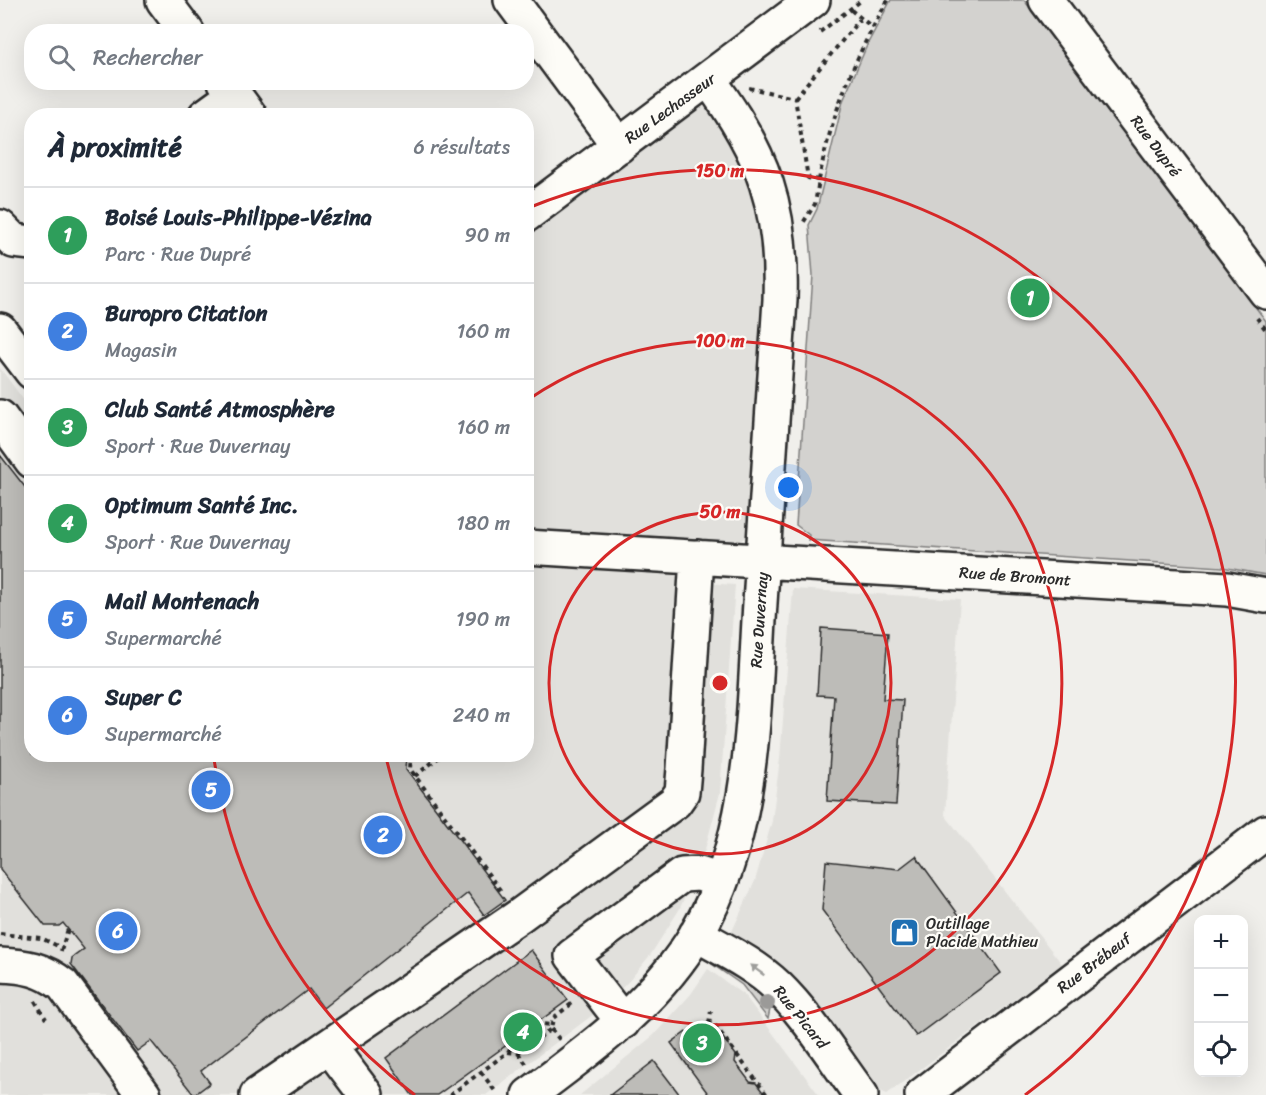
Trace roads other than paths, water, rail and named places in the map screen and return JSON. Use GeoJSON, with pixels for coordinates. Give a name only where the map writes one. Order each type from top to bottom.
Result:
{"type":"FeatureCollection","features":[{"type":"Feature","properties":{"kind":"street"},"geometry":{"type":"LineString","coordinates":[[163,0],[181,24]]}},
{"type":"Feature","properties":{"kind":"street"},"geometry":{"type":"LineString","coordinates":[[511,0],[529,24]]}},
{"type":"Feature","properties":{"kind":"street","name":"Rue Lechasseur"},"geometry":{"type":"LineString","coordinates":[[534,209],[813,0]]}},
{"type":"Feature","properties":{"kind":"street","name":"Rue Dupré"},"geometry":{"type":"LineString","coordinates":[[1046,0],[1266,292]]}},
{"type":"Feature","properties":{"kind":"street"},"geometry":{"type":"LineString","coordinates":[[534,31],[619,146]]}},
{"type":"Feature","properties":{"kind":"street","name":"Rue Duvernay"},"geometry":{"type":"LineString","coordinates":[[529,1081],[623,1023],[660,984],[696,934],[722,881],[736,838],[745,796],[780,300],[779,229],[772,196],[756,153],[729,107],[709,80]]}},
{"type":"Feature","properties":{"kind":"street"},"geometry":{"type":"LineString","coordinates":[[220,108],[237,98]]}},
{"type":"Feature","properties":{"kind":"street"},"geometry":{"type":"LineString","coordinates":[[0,227],[14,241],[24,242]]}},
{"type":"Feature","properties":{"kind":"street"},"geometry":{"type":"LineString","coordinates":[[0,330],[24,362]]}},
{"type":"Feature","properties":{"kind":"street"},"geometry":{"type":"LineString","coordinates":[[0,417],[24,450]]}},
{"type":"Feature","properties":{"kind":"street","name":"Rue de Bromont"},"geometry":{"type":"LineString","coordinates":[[534,547],[1227,589],[1266,596]]}},
{"type":"Feature","properties":{"kind":"street"},"geometry":{"type":"LineString","coordinates":[[257,1095],[519,916],[675,802],[682,792],[698,557]]}},
{"type":"Feature","properties":{"kind":"street","name":"Rue Brébeuf"},"geometry":{"type":"LineString","coordinates":[[922,1095],[1266,831]]}},
{"type":"Feature","properties":{"kind":"street"},"geometry":{"type":"LineString","coordinates":[[623,1023],[572,956],[682,875],[699,874],[722,881]]}},
{"type":"Feature","properties":{"kind":"street","name":"Rue Picard"},"geometry":{"type":"LineString","coordinates":[[696,934],[744,961],[776,985],[791,1000],[861,1095]]}},
{"type":"Feature","properties":{"kind":"street"},"geometry":{"type":"LineString","coordinates":[[0,964],[32,967],[63,985],[144,1095]]}},
{"type":"Feature","properties":{"kind":"street"},"geometry":{"type":"LineString","coordinates":[[329,1046],[366,1095]]}},
{"type":"Feature","properties":{"kind":"place","name":"Boisé Louis-Philippe-Vézina"},"geometry":{"type":"Point","coordinates":[1030,298]}},
{"type":"Feature","properties":{"kind":"place","name":"Mail Montenach"},"geometry":{"type":"Point","coordinates":[211,790]}},
{"type":"Feature","properties":{"kind":"place","name":"Buropro Citation"},"geometry":{"type":"Point","coordinates":[383,835]}},
{"type":"Feature","properties":{"kind":"place","name":"Super C"},"geometry":{"type":"Point","coordinates":[118,931]}},
{"type":"Feature","properties":{"kind":"place","name":"Outillage Placide Mathieu"},"geometry":{"type":"Point","coordinates":[905,932]}},
{"type":"Feature","properties":{"kind":"place","name":"Optimum Santé Inc."},"geometry":{"type":"Point","coordinates":[523,1032]}},
{"type":"Feature","properties":{"kind":"place","name":"Club Santé Atmosphère"},"geometry":{"type":"Point","coordinates":[702,1043]}}]}
